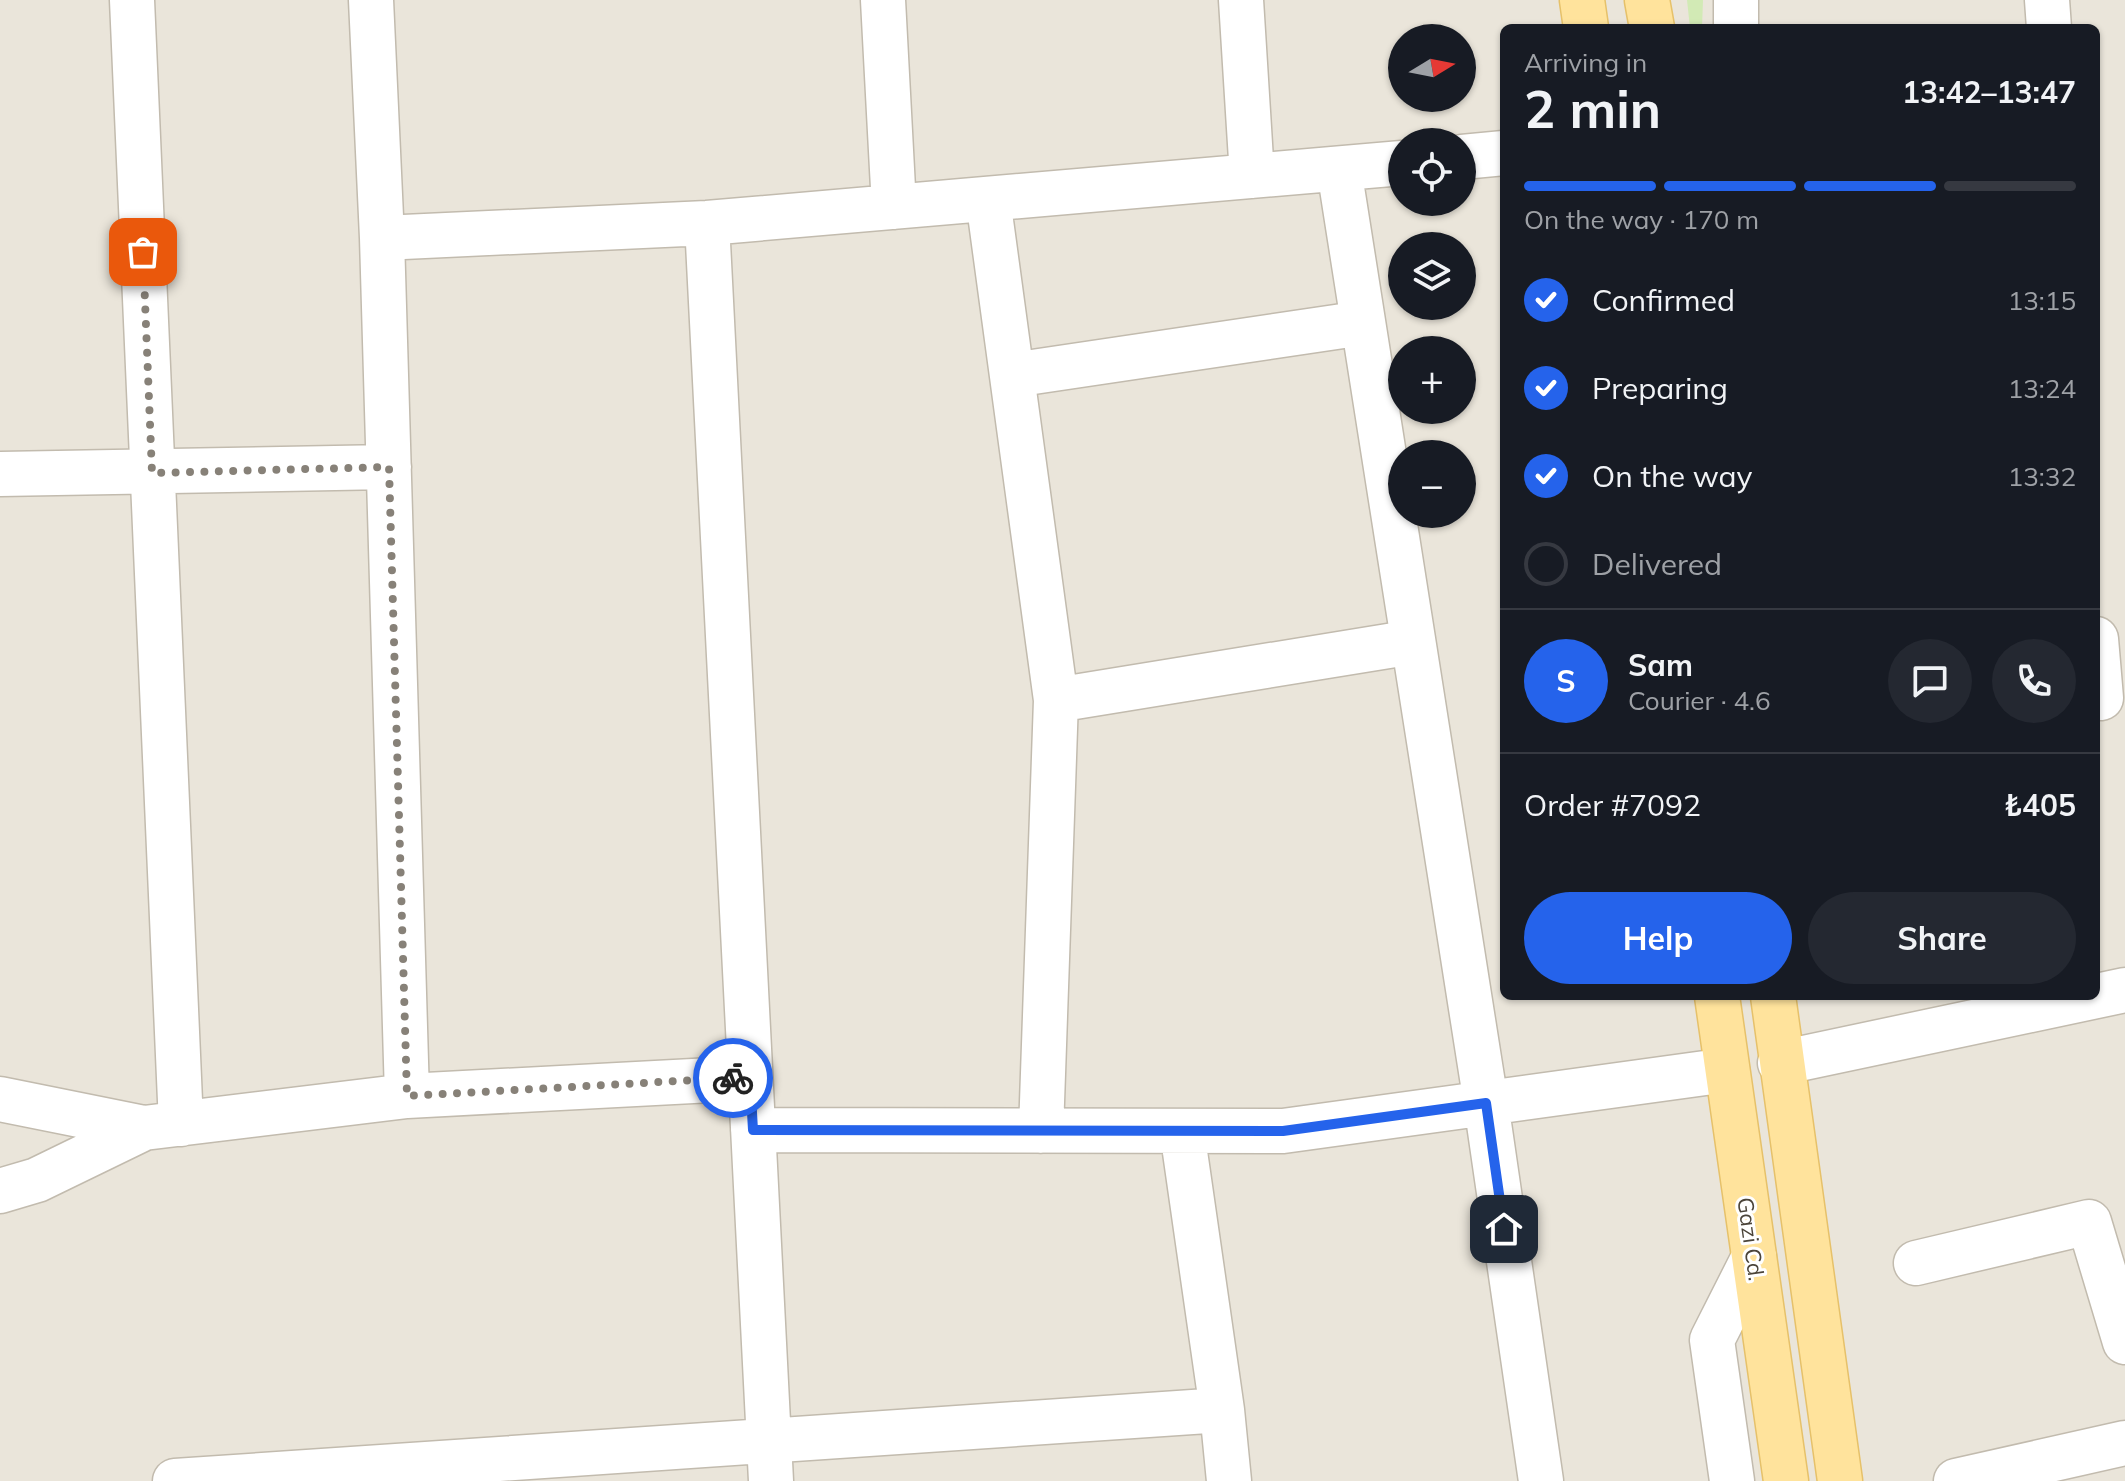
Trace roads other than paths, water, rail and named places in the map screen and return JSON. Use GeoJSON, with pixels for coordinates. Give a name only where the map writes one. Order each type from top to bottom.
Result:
{"type":"FeatureCollection","features":[{"type":"Feature","properties":{"kind":"main road"},"geometry":{"type":"LineString","coordinates":[[1582,0],[1585,24]]}},
{"type":"Feature","properties":{"kind":"main road"},"geometry":{"type":"LineString","coordinates":[[1647,0],[1651,24]]}},
{"type":"Feature","properties":{"kind":"main road","name":"Gazi Cd."},"geometry":{"type":"LineString","coordinates":[[1718,1000],[1786,1481]]}},
{"type":"Feature","properties":{"kind":"main road"},"geometry":{"type":"LineString","coordinates":[[1773,1000],[1840,1481]]}},
{"type":"Feature","properties":{"kind":"street"},"geometry":{"type":"LineString","coordinates":[[132,0],[152,473],[162,1126]]}},
{"type":"Feature","properties":{"kind":"street"},"geometry":{"type":"LineString","coordinates":[[371,0],[382,238],[407,1096]]}},
{"type":"Feature","properties":{"kind":"street"},"geometry":{"type":"LineString","coordinates":[[883,0],[894,207]]}},
{"type":"Feature","properties":{"kind":"street"},"geometry":{"type":"LineString","coordinates":[[1241,0],[1252,176]]}},
{"type":"Feature","properties":{"kind":"street"},"geometry":{"type":"LineString","coordinates":[[1736,0],[1736,24]]}},
{"type":"Feature","properties":{"kind":"street"},"geometry":{"type":"LineString","coordinates":[[2047,0],[2049,24]]}},
{"type":"Feature","properties":{"kind":"street"},"geometry":{"type":"LineString","coordinates":[[1476,156],[1500,153]]}},
{"type":"Feature","properties":{"kind":"street"},"geometry":{"type":"LineString","coordinates":[[382,238],[707,223],[1388,164]]}},
{"type":"Feature","properties":{"kind":"street"},"geometry":{"type":"LineString","coordinates":[[1339,169],[1486,1103],[1541,1481]]}},
{"type":"Feature","properties":{"kind":"street"},"geometry":{"type":"LineString","coordinates":[[988,199],[1056,700],[1041,1131]]}},
{"type":"Feature","properties":{"kind":"street"},"geometry":{"type":"LineString","coordinates":[[707,223],[770,1462]]}},
{"type":"Feature","properties":{"kind":"street"},"geometry":{"type":"LineString","coordinates":[[1012,375],[1363,323]]}},
{"type":"Feature","properties":{"kind":"street"},"geometry":{"type":"LineString","coordinates":[[0,474],[389,467]]}},
{"type":"Feature","properties":{"kind":"street"},"geometry":{"type":"LineString","coordinates":[[1056,700],[1413,642]]}},
{"type":"Feature","properties":{"kind":"street"},"geometry":{"type":"LineString","coordinates":[[2100,660],[2107,697]]}},
{"type":"Feature","properties":{"kind":"street"},"geometry":{"type":"LineString","coordinates":[[2100,995],[2125,990]]}},
{"type":"Feature","properties":{"kind":"street"},"geometry":{"type":"LineString","coordinates":[[1780,1063],[2078,1000]]}},
{"type":"Feature","properties":{"kind":"street"},"geometry":{"type":"LineString","coordinates":[[753,1130],[1283,1131],[1727,1070]]}},
{"type":"Feature","properties":{"kind":"street"},"geometry":{"type":"LineString","coordinates":[[0,1191],[37,1180],[162,1126],[407,1096],[750,1078]]}},
{"type":"Feature","properties":{"kind":"street"},"geometry":{"type":"LineString","coordinates":[[0,1099],[162,1126]]}},
{"type":"Feature","properties":{"kind":"street"},"geometry":{"type":"LineString","coordinates":[[1182,1131],[1222,1410],[1229,1481]]}},
{"type":"Feature","properties":{"kind":"street"},"geometry":{"type":"LineString","coordinates":[[1916,1263],[2089,1222],[2125,1342]]}},
{"type":"Feature","properties":{"kind":"street"},"geometry":{"type":"LineString","coordinates":[[1732,1481],[1712,1340],[1754,1257]]}},
{"type":"Feature","properties":{"kind":"street"},"geometry":{"type":"LineString","coordinates":[[175,1481],[770,1462],[1222,1410]]}},
{"type":"Feature","properties":{"kind":"street"},"geometry":{"type":"LineString","coordinates":[[1956,1481],[2125,1443]]}}]}
